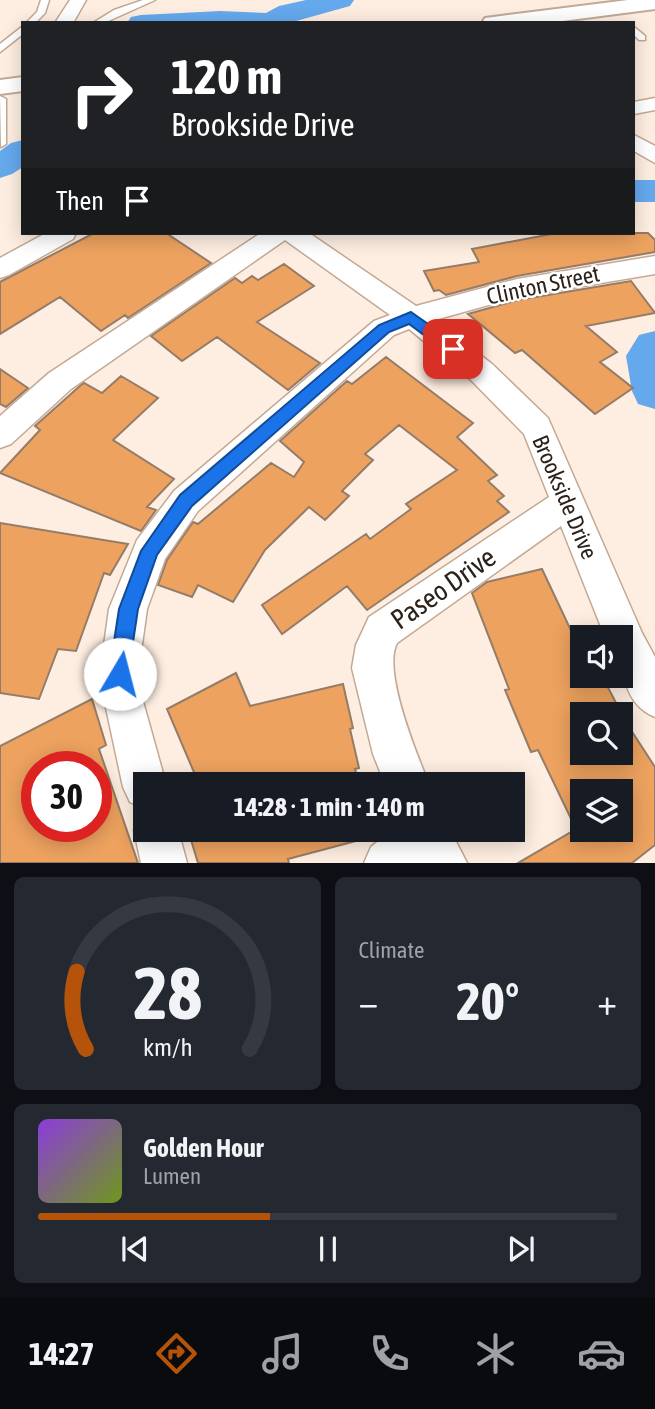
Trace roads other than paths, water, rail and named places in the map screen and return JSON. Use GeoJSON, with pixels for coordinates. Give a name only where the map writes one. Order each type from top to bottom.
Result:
{"type":"FeatureCollection","features":[{"type":"Feature","properties":{"kind":"main road"},"geometry":{"type":"LineString","coordinates":[[509,21],[655,3]]}},
{"type":"Feature","properties":{"kind":"main road"},"geometry":{"type":"LineString","coordinates":[[594,21],[655,12]]}},
{"type":"Feature","properties":{"kind":"main road"},"geometry":{"type":"LineString","coordinates":[[635,22],[655,19]]}},
{"type":"Feature","properties":{"kind":"main road"},"geometry":{"type":"LineString","coordinates":[[4,92],[21,85]]}},
{"type":"Feature","properties":{"kind":"street"},"geometry":{"type":"LineString","coordinates":[[65,21],[78,0]]}},
{"type":"Feature","properties":{"kind":"street"},"geometry":{"type":"LineString","coordinates":[[75,21],[86,0]]}},
{"type":"Feature","properties":{"kind":"street"},"geometry":{"type":"LineString","coordinates":[[635,108],[655,104]]}},
{"type":"Feature","properties":{"kind":"street"},"geometry":{"type":"LineString","coordinates":[[635,143],[655,156]]}},
{"type":"Feature","properties":{"kind":"street"},"geometry":{"type":"LineString","coordinates":[[0,269],[60,235]]}},
{"type":"Feature","properties":{"kind":"street"},"geometry":{"type":"LineString","coordinates":[[0,435],[60,381],[275,235]]}},
{"type":"Feature","properties":{"kind":"street","name":"Brookside Drive"},"geometry":{"type":"LineString","coordinates":[[295,235],[474,365],[512,399],[537,427],[628,647],[655,697]]}},
{"type":"Feature","properties":{"kind":"street","name":"Clinton Street"},"geometry":{"type":"LineString","coordinates":[[142,772],[121,684],[128,609],[150,551],[186,500],[384,328],[411,317],[493,295],[601,272],[655,265]]}},
{"type":"Feature","properties":{"kind":"street","name":"Paseo Drive"},"geometry":{"type":"LineString","coordinates":[[402,772],[394,754],[372,668],[375,645],[383,629],[567,503]]}},
{"type":"Feature","properties":{"kind":"street"},"geometry":{"type":"LineString","coordinates":[[159,842],[164,863]]}},
{"type":"Feature","properties":{"kind":"street"},"geometry":{"type":"LineString","coordinates":[[387,863],[430,842]]}},
{"type":"Feature","properties":{"kind":"lane"},"geometry":{"type":"LineString","coordinates":[[32,21],[41,13],[45,0]]}},
{"type":"Feature","properties":{"kind":"lane"},"geometry":{"type":"LineString","coordinates":[[101,21],[151,0]]}},
{"type":"Feature","properties":{"kind":"lane"},"geometry":{"type":"LineString","coordinates":[[0,49],[21,31]]}},
{"type":"Feature","properties":{"kind":"lane"},"geometry":{"type":"LineString","coordinates":[[635,31],[642,38]]}},
{"type":"Feature","properties":{"kind":"lane"},"geometry":{"type":"LineString","coordinates":[[1,144],[4,92]]}},
{"type":"Feature","properties":{"kind":"waterway"},"geometry":{"type":"LineString","coordinates":[[271,21],[289,12],[341,0]]}},
{"type":"Feature","properties":{"kind":"waterway"},"geometry":{"type":"LineString","coordinates":[[180,21],[267,21]]}},
{"type":"Feature","properties":{"kind":"waterway"},"geometry":{"type":"LineString","coordinates":[[0,167],[21,151]]}},
{"type":"Feature","properties":{"kind":"waterway"},"geometry":{"type":"LineString","coordinates":[[635,191],[655,191]]}},
{"type":"Feature","properties":{"kind":"waterway"},"geometry":{"type":"LineString","coordinates":[[655,347],[649,356],[655,391]]}}]}
